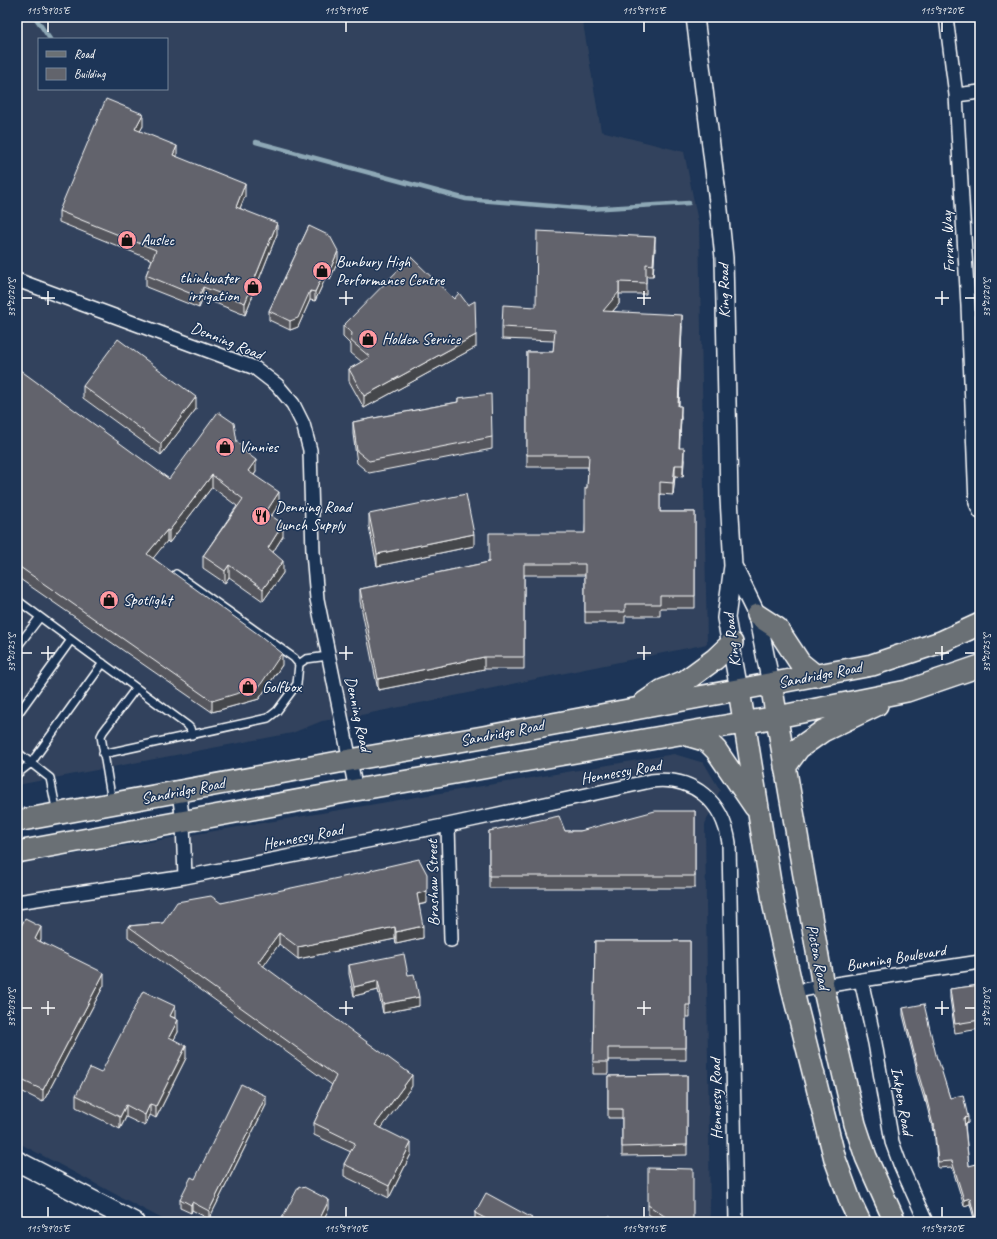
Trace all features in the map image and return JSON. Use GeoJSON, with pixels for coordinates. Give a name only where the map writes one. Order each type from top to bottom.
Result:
{"type":"FeatureCollection","features":[{"type":"Feature","properties":{"kind":"main road"},"geometry":{"type":"LineString","coordinates":[[757,615],[777,628],[800,663],[816,676]]}},
{"type":"Feature","properties":{"kind":"main road","name":"Sandridge Road"},"geometry":{"type":"LineString","coordinates":[[17,821],[872,665],[941,642],[980,624]]}},
{"type":"Feature","properties":{"kind":"main road"},"geometry":{"type":"LineString","coordinates":[[637,708],[663,690],[686,681],[715,659],[732,643]]}},
{"type":"Feature","properties":{"kind":"main road","name":"Sandridge Road"},"geometry":{"type":"LineString","coordinates":[[17,852],[183,823],[356,790],[777,717],[907,691],[980,666]]}},
{"type":"Feature","properties":{"kind":"main road","name":"Picton Road"},"geometry":{"type":"LineString","coordinates":[[771,684],[823,986],[855,1124],[866,1157],[895,1222]]}},
{"type":"Feature","properties":{"kind":"main road","name":"Picton Road"},"geometry":{"type":"LineString","coordinates":[[739,690],[774,907],[793,992],[835,1159],[851,1203],[860,1222]]}},
{"type":"Feature","properties":{"kind":"main road"},"geometry":{"type":"LineString","coordinates":[[785,767],[799,748],[822,731],[907,691]]}},
{"type":"Feature","properties":{"kind":"main road"},"geometry":{"type":"LineString","coordinates":[[683,734],[707,741],[716,750],[759,815]]}},
{"type":"Feature","properties":{"kind":"main road"},"geometry":{"type":"LineString","coordinates":[[17,1161],[134,1222]]}},
{"type":"Feature","properties":{"kind":"street","name":"King Road"},"geometry":{"type":"LineString","coordinates":[[695,17],[724,258],[729,498],[733,566],[726,618],[732,643],[739,690]]}},
{"type":"Feature","properties":{"kind":"street","name":"Forum Way"},"geometry":{"type":"LineString","coordinates":[[946,17],[956,95],[974,305],[976,504],[980,512]]}},
{"type":"Feature","properties":{"kind":"street"},"geometry":{"type":"LineString","coordinates":[[956,95],[980,92]]}},
{"type":"Feature","properties":{"kind":"street","name":"Denning Road"},"geometry":{"type":"LineString","coordinates":[[17,280],[256,368],[277,385],[293,404],[303,424],[310,450],[313,552],[318,599],[328,656],[356,790]]}},
{"type":"Feature","properties":{"kind":"street","name":"King Road"},"geometry":{"type":"LineString","coordinates":[[733,566],[757,615],[771,684]]}},
{"type":"Feature","properties":{"kind":"street","name":"Hennessy Road"},"geometry":{"type":"LineString","coordinates":[[17,902],[185,877],[448,825],[661,780],[681,782],[703,794],[713,803],[719,812],[727,832],[729,843],[736,1222]]}},
{"type":"Feature","properties":{"kind":"street"},"geometry":{"type":"LineString","coordinates":[[179,792],[183,823],[185,877]]}},
{"type":"Feature","properties":{"kind":"street","name":"Brashaw Street"},"geometry":{"type":"LineString","coordinates":[[448,825],[451,940]]}},
{"type":"Feature","properties":{"kind":"street","name":"Bunning Boulevard"},"geometry":{"type":"LineString","coordinates":[[793,992],[980,962]]}},
{"type":"Feature","properties":{"kind":"street","name":"Inkpen Road"},"geometry":{"type":"LineString","coordinates":[[861,980],[875,1043],[892,1142],[900,1164],[926,1222]]}},
{"type":"Feature","properties":{"kind":"lane"},"geometry":{"type":"LineString","coordinates":[[176,574],[294,658],[300,664]]}},
{"type":"Feature","properties":{"kind":"lane"},"geometry":{"type":"LineString","coordinates":[[17,600],[188,726],[192,735]]}},
{"type":"Feature","properties":{"kind":"lane"},"geometry":{"type":"LineString","coordinates":[[17,647],[40,618]]}},
{"type":"Feature","properties":{"kind":"lane"},"geometry":{"type":"LineString","coordinates":[[17,714],[71,640]]}},
{"type":"Feature","properties":{"kind":"lane"},"geometry":{"type":"LineString","coordinates":[[103,754],[272,717],[297,684],[300,664],[306,659],[328,656]]}},
{"type":"Feature","properties":{"kind":"lane"},"geometry":{"type":"LineString","coordinates":[[17,774],[31,763],[103,663]]}},
{"type":"Feature","properties":{"kind":"lane"},"geometry":{"type":"LineString","coordinates":[[112,804],[101,741],[103,732],[136,688]]}},
{"type":"Feature","properties":{"kind":"lane"},"geometry":{"type":"LineString","coordinates":[[17,752],[50,778],[57,814]]}},
{"type":"Feature","properties":{"kind":"shaded area"},"geometry":{"type":"Polygon","coordinates":[[[17,17],[582,17],[601,131],[684,152],[699,227],[707,644],[356,716],[322,721],[292,733],[17,785],[17,17]]]}},
{"type":"Feature","properties":{"kind":"shaded area"},"geometry":{"type":"Polygon","coordinates":[[[674,754],[704,763],[720,790],[705,824],[710,1222],[168,1222],[17,1142],[17,864],[674,754]]]}},
{"type":"Feature","properties":{"kind":"building"},"geometry":{"type":"Polygon","coordinates":[[[106,99],[143,114],[135,129],[177,146],[173,155],[245,184],[236,207],[277,223],[245,303],[203,287],[199,297],[146,275],[156,250],[59,211],[106,99]]]}},
{"type":"Feature","properties":{"kind":"building"},"geometry":{"type":"Polygon","coordinates":[[[309,226],[330,236],[338,251],[330,270],[326,268],[315,292],[310,291],[298,318],[290,321],[269,311],[309,226]]]}},
{"type":"Feature","properties":{"kind":"building"},"geometry":{"type":"Polygon","coordinates":[[[537,231],[655,237],[653,265],[646,264],[646,283],[619,282],[619,292],[603,311],[682,315],[678,406],[681,406],[679,448],[684,448],[683,465],[675,465],[673,483],[660,482],[660,512],[695,512],[695,596],[660,596],[660,604],[625,604],[625,612],[585,612],[585,564],[524,564],[524,657],[484,657],[378,679],[360,589],[489,562],[489,533],[585,533],[585,488],[587,488],[589,455],[527,455],[527,352],[553,352],[555,330],[502,327],[503,305],[536,307],[537,231]]]}},
{"type":"Feature","properties":{"kind":"building"},"geometry":{"type":"Polygon","coordinates":[[[411,257],[454,299],[459,293],[468,305],[475,301],[476,335],[364,396],[349,369],[370,357],[351,341],[352,333],[343,326],[411,257]]]}},
{"type":"Feature","properties":{"kind":"building"},"geometry":{"type":"Polygon","coordinates":[[[118,339],[196,397],[161,444],[83,386],[118,339]]]}},
{"type":"Feature","properties":{"kind":"building"},"geometry":{"type":"Polygon","coordinates":[[[20,370],[169,479],[218,412],[234,423],[237,442],[246,449],[244,451],[256,460],[248,471],[279,492],[266,512],[283,524],[268,548],[283,561],[263,589],[229,565],[225,571],[203,556],[243,499],[212,475],[169,531],[167,530],[147,554],[282,653],[259,687],[212,701],[17,565],[17,375],[20,370]]]}},
{"type":"Feature","properties":{"kind":"building"},"geometry":{"type":"Polygon","coordinates":[[[491,394],[492,437],[369,461],[357,451],[353,422],[458,402],[458,398],[491,394]]]}},
{"type":"Feature","properties":{"kind":"building"},"geometry":{"type":"Polygon","coordinates":[[[466,494],[474,534],[377,554],[369,514],[466,494]]]}},
{"type":"Feature","properties":{"kind":"building"},"geometry":{"type":"Polygon","coordinates":[[[655,811],[695,811],[695,876],[489,876],[489,831],[559,816],[565,831],[580,831],[655,811]]]}},
{"type":"Feature","properties":{"kind":"building"},"geometry":{"type":"Polygon","coordinates":[[[419,859],[427,874],[427,891],[417,894],[423,926],[396,932],[395,927],[298,947],[279,933],[258,962],[412,1075],[375,1125],[411,1143],[389,1186],[344,1164],[355,1143],[314,1123],[336,1076],[128,926],[163,923],[177,902],[211,896],[221,903],[371,871],[419,859]]]}},
{"type":"Feature","properties":{"kind":"building"},"geometry":{"type":"Polygon","coordinates":[[[25,919],[41,927],[35,939],[104,973],[43,1090],[17,1078],[17,933],[25,919]]]}},
{"type":"Feature","properties":{"kind":"building"},"geometry":{"type":"Polygon","coordinates":[[[595,941],[690,941],[690,1005],[686,1005],[686,1048],[608,1048],[608,1062],[593,1062],[595,941]]]}},
{"type":"Feature","properties":{"kind":"building"},"geometry":{"type":"Polygon","coordinates":[[[404,954],[408,975],[414,974],[419,997],[383,1004],[378,981],[354,987],[349,965],[404,954]]]}},
{"type":"Feature","properties":{"kind":"building"},"geometry":{"type":"Polygon","coordinates":[[[980,985],[980,1020],[955,1024],[950,989],[980,985]]]}},
{"type":"Feature","properties":{"kind":"building"},"geometry":{"type":"Polygon","coordinates":[[[143,991],[175,1006],[170,1016],[178,1020],[169,1037],[186,1046],[156,1106],[150,1104],[145,1115],[126,1105],[120,1117],[76,1095],[90,1068],[101,1073],[143,991]]]}},
{"type":"Feature","properties":{"kind":"building"},"geometry":{"type":"Polygon","coordinates":[[[924,1004],[937,1059],[950,1098],[963,1095],[968,1117],[964,1118],[969,1166],[980,1163],[980,1222],[976,1222],[970,1198],[964,1200],[952,1161],[938,1162],[934,1124],[933,1125],[926,1096],[916,1066],[903,1008],[924,1004]]]}},
{"type":"Feature","properties":{"kind":"building"},"geometry":{"type":"Polygon","coordinates":[[[687,1075],[687,1145],[622,1147],[622,1109],[608,1109],[608,1076],[687,1075]]]}},
{"type":"Feature","properties":{"kind":"building"},"geometry":{"type":"Polygon","coordinates":[[[241,1084],[266,1096],[209,1211],[192,1202],[191,1205],[180,1199],[191,1177],[195,1179],[241,1084]]]}},
{"type":"Feature","properties":{"kind":"building"},"geometry":{"type":"Polygon","coordinates":[[[648,1168],[693,1169],[693,1222],[673,1222],[648,1205],[648,1168]]]}},
{"type":"Feature","properties":{"kind":"building"},"geometry":{"type":"Polygon","coordinates":[[[299,1186],[304,1187],[329,1200],[318,1222],[280,1222],[299,1186]]]}},
{"type":"Feature","properties":{"kind":"building"},"geometry":{"type":"Polygon","coordinates":[[[486,1193],[532,1218],[530,1222],[492,1222],[475,1213],[486,1193]]]}},
{"type":"Feature","properties":{"kind":"building"},"geometry":{"type":"Polygon","coordinates":[[[609,1216],[617,1222],[604,1222],[609,1216]]]}},
{"type":"Feature","properties":{"kind":"waterway"},"geometry":{"type":"LineString","coordinates":[[35,17],[49,38]]}},
{"type":"Feature","properties":{"kind":"waterway"},"geometry":{"type":"LineString","coordinates":[[256,142],[466,199],[589,209],[689,203]]}},
{"type":"Feature","properties":{"kind":"place","name":"Auslec"},"geometry":{"type":"Point","coordinates":[127,240]}},
{"type":"Feature","properties":{"kind":"place","name":"Bunbury High Performance Centre"},"geometry":{"type":"Point","coordinates":[322,271]}},
{"type":"Feature","properties":{"kind":"place","name":"thinkwater irrigation"},"geometry":{"type":"Point","coordinates":[253,287]}},
{"type":"Feature","properties":{"kind":"place","name":"Holden Service"},"geometry":{"type":"Point","coordinates":[368,339]}},
{"type":"Feature","properties":{"kind":"place","name":"Vinnies"},"geometry":{"type":"Point","coordinates":[225,447]}},
{"type":"Feature","properties":{"kind":"place","name":"Denning Road Lunch Supply"},"geometry":{"type":"Point","coordinates":[261,516]}},
{"type":"Feature","properties":{"kind":"place","name":"Spotlight"},"geometry":{"type":"Point","coordinates":[109,600]}},
{"type":"Feature","properties":{"kind":"place","name":"Golfbox"},"geometry":{"type":"Point","coordinates":[248,687]}}]}
